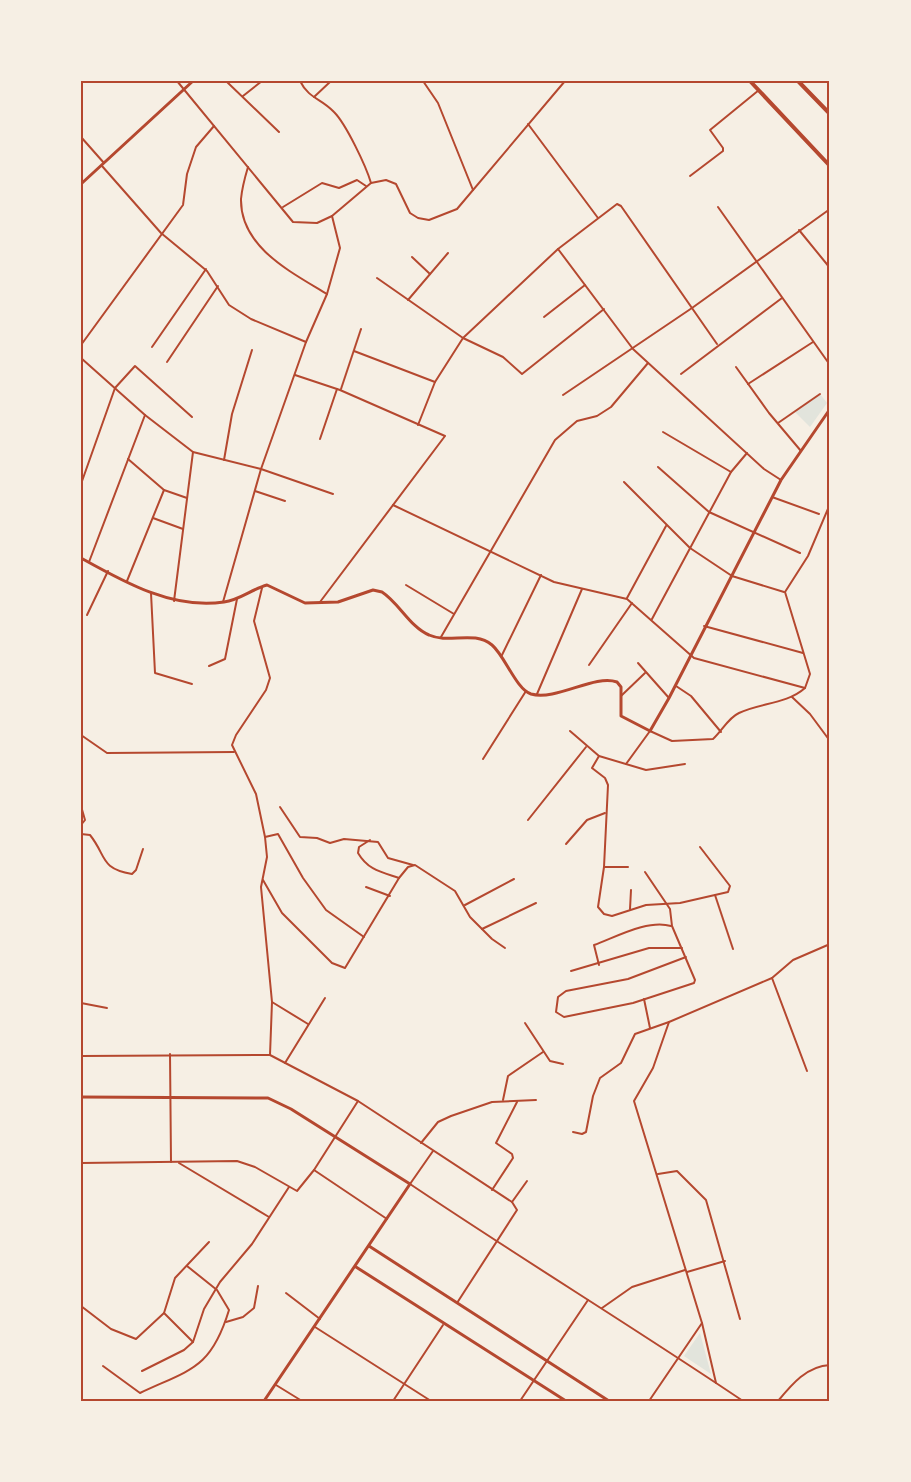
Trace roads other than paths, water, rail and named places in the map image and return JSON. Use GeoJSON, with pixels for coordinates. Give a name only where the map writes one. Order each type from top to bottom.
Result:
{"type":"FeatureCollection","features":[{"type":"Feature","properties":{"kind":"main road"},"geometry":{"type":"LineString","coordinates":[[750,81],[830,166]]}},
{"type":"Feature","properties":{"kind":"main road"},"geometry":{"type":"LineString","coordinates":[[798,81],[830,114]]}},
{"type":"Feature","properties":{"kind":"street"},"geometry":{"type":"LineString","coordinates":[[177,81],[283,207],[293,222],[317,222],[332,216],[371,183],[391,181],[396,184],[410,213],[429,220],[457,209],[565,81]]}},
{"type":"Feature","properties":{"kind":"street"},"geometry":{"type":"LineString","coordinates":[[81,184],[193,81]]}},
{"type":"Feature","properties":{"kind":"street"},"geometry":{"type":"LineString","coordinates":[[226,81],[279,132]]}},
{"type":"Feature","properties":{"kind":"street"},"geometry":{"type":"LineString","coordinates":[[243,97],[262,81]]}},
{"type":"Feature","properties":{"kind":"street"},"geometry":{"type":"LineString","coordinates":[[300,81],[306,93],[335,112],[366,167],[371,183]]}},
{"type":"Feature","properties":{"kind":"street"},"geometry":{"type":"LineString","coordinates":[[313,98],[332,81]]}},
{"type":"Feature","properties":{"kind":"street"},"geometry":{"type":"LineString","coordinates":[[423,81],[438,103],[472,190]]}},
{"type":"Feature","properties":{"kind":"street"},"geometry":{"type":"LineString","coordinates":[[690,176],[723,151],[723,147],[710,130],[759,90]]}},
{"type":"Feature","properties":{"kind":"street"},"geometry":{"type":"LineString","coordinates":[[528,124],[598,218]]}},
{"type":"Feature","properties":{"kind":"street"},"geometry":{"type":"LineString","coordinates":[[81,345],[160,233],[183,205],[187,174],[196,147],[214,126]]}},
{"type":"Feature","properties":{"kind":"street"},"geometry":{"type":"LineString","coordinates":[[81,138],[160,233],[206,270],[229,305],[243,315],[306,342]]}},
{"type":"Feature","properties":{"kind":"street"},"geometry":{"type":"LineString","coordinates":[[248,166],[241,197],[243,215],[254,242],[327,294]]}},
{"type":"Feature","properties":{"kind":"street"},"geometry":{"type":"LineString","coordinates":[[283,207],[322,183],[339,188],[357,180],[366,186]]}},
{"type":"Feature","properties":{"kind":"street"},"geometry":{"type":"LineString","coordinates":[[418,425],[435,382],[463,338],[558,249],[613,206],[621,206],[717,345]]}},
{"type":"Feature","properties":{"kind":"street"},"geometry":{"type":"LineString","coordinates":[[718,207],[830,365]]}},
{"type":"Feature","properties":{"kind":"street"},"geometry":{"type":"LineString","coordinates":[[563,395],[692,308],[830,209]]}},
{"type":"Feature","properties":{"kind":"street"},"geometry":{"type":"LineString","coordinates":[[223,602],[261,469],[306,342],[327,294],[340,248],[332,216]]}},
{"type":"Feature","properties":{"kind":"street"},"geometry":{"type":"LineString","coordinates":[[799,230],[830,268]]}},
{"type":"Feature","properties":{"kind":"street"},"geometry":{"type":"LineString","coordinates":[[558,249],[633,349],[747,453],[781,480]]}},
{"type":"Feature","properties":{"kind":"street"},"geometry":{"type":"LineString","coordinates":[[408,300],[448,253]]}},
{"type":"Feature","properties":{"kind":"street"},"geometry":{"type":"LineString","coordinates":[[412,257],[430,274]]}},
{"type":"Feature","properties":{"kind":"street"},"geometry":{"type":"LineString","coordinates":[[152,347],[206,270]]}},
{"type":"Feature","properties":{"kind":"street"},"geometry":{"type":"LineString","coordinates":[[377,278],[463,338],[503,357],[522,374],[604,309]]}},
{"type":"Feature","properties":{"kind":"street"},"geometry":{"type":"LineString","coordinates":[[544,317],[585,285]]}},
{"type":"Feature","properties":{"kind":"street"},"geometry":{"type":"LineString","coordinates":[[167,362],[218,286]]}},
{"type":"Feature","properties":{"kind":"street"},"geometry":{"type":"LineString","coordinates":[[681,374],[782,298]]}},
{"type":"Feature","properties":{"kind":"street"},"geometry":{"type":"LineString","coordinates":[[320,439],[361,329]]}},
{"type":"Feature","properties":{"kind":"street"},"geometry":{"type":"LineString","coordinates":[[748,384],[813,342]]}},
{"type":"Feature","properties":{"kind":"street"},"geometry":{"type":"LineString","coordinates":[[224,460],[232,414],[252,350]]}},
{"type":"Feature","properties":{"kind":"street"},"geometry":{"type":"LineString","coordinates":[[354,351],[435,382]]}},
{"type":"Feature","properties":{"kind":"street"},"geometry":{"type":"LineString","coordinates":[[81,358],[145,415],[193,452],[261,469],[333,494]]}},
{"type":"Feature","properties":{"kind":"street"},"geometry":{"type":"LineString","coordinates":[[441,637],[555,440],[577,421],[597,417],[611,407],[648,363]]}},
{"type":"Feature","properties":{"kind":"street"},"geometry":{"type":"LineString","coordinates":[[81,484],[115,388],[135,366],[192,417]]}},
{"type":"Feature","properties":{"kind":"street"},"geometry":{"type":"LineString","coordinates":[[736,367],[777,423],[801,451]]}},
{"type":"Feature","properties":{"kind":"street"},"geometry":{"type":"LineString","coordinates":[[296,375],[339,389],[445,436],[320,602]]}},
{"type":"Feature","properties":{"kind":"street"},"geometry":{"type":"LineString","coordinates":[[777,423],[820,393]]}},
{"type":"Feature","properties":{"kind":"street"},"geometry":{"type":"LineString","coordinates":[[626,764],[650,731],[669,699],[704,626],[781,480],[830,409]]}},
{"type":"Feature","properties":{"kind":"street"},"geometry":{"type":"LineString","coordinates":[[89,562],[145,415]]}},
{"type":"Feature","properties":{"kind":"street"},"geometry":{"type":"LineString","coordinates":[[663,432],[731,472]]}},
{"type":"Feature","properties":{"kind":"street"},"geometry":{"type":"LineString","coordinates":[[174,601],[193,452]]}},
{"type":"Feature","properties":{"kind":"street"},"geometry":{"type":"LineString","coordinates":[[652,619],[731,472],[747,453]]}},
{"type":"Feature","properties":{"kind":"street"},"geometry":{"type":"LineString","coordinates":[[128,459],[164,490],[188,498]]}},
{"type":"Feature","properties":{"kind":"street"},"geometry":{"type":"LineString","coordinates":[[658,467],[710,512],[800,553]]}},
{"type":"Feature","properties":{"kind":"street"},"geometry":{"type":"LineString","coordinates":[[624,482],[690,548],[732,576],[785,592]]}},
{"type":"Feature","properties":{"kind":"street"},"geometry":{"type":"LineString","coordinates":[[127,581],[164,490]]}},
{"type":"Feature","properties":{"kind":"street"},"geometry":{"type":"LineString","coordinates":[[255,491],[285,501]]}},
{"type":"Feature","properties":{"kind":"street"},"geometry":{"type":"LineString","coordinates":[[772,497],[819,514]]}},
{"type":"Feature","properties":{"kind":"street"},"geometry":{"type":"LineString","coordinates":[[81,558],[151,593],[174,601],[223,602],[237,599],[262,586],[271,585],[300,603],[338,602],[374,590],[382,592],[429,635],[480,638],[490,643],[502,655],[526,691],[537,694],[612,680],[619,683],[621,716],[672,741],[691,742],[713,739],[731,718],[740,712],[792,697],[805,688],[810,674],[785,592],[808,556],[830,504]]}},
{"type":"Feature","properties":{"kind":"street"},"geometry":{"type":"LineString","coordinates":[[393,505],[554,582],[627,599],[694,658],[805,688]]}},
{"type":"Feature","properties":{"kind":"street"},"geometry":{"type":"LineString","coordinates":[[153,518],[183,529]]}},
{"type":"Feature","properties":{"kind":"street"},"geometry":{"type":"LineString","coordinates":[[627,599],[666,526]]}},
{"type":"Feature","properties":{"kind":"street"},"geometry":{"type":"LineString","coordinates":[[87,615],[108,571]]}},
{"type":"Feature","properties":{"kind":"street"},"geometry":{"type":"LineString","coordinates":[[502,655],[541,576]]}},
{"type":"Feature","properties":{"kind":"street"},"geometry":{"type":"LineString","coordinates":[[406,585],[454,614]]}},
{"type":"Feature","properties":{"kind":"street"},"geometry":{"type":"LineString","coordinates":[[262,586],[254,621],[270,678],[266,690],[236,735],[232,745],[256,794],[265,837],[267,857],[261,902],[272,1002],[270,1055]]}},
{"type":"Feature","properties":{"kind":"street"},"geometry":{"type":"LineString","coordinates":[[537,694],[582,589]]}},
{"type":"Feature","properties":{"kind":"street"},"geometry":{"type":"LineString","coordinates":[[151,593],[155,673],[192,684]]}},
{"type":"Feature","properties":{"kind":"street"},"geometry":{"type":"LineString","coordinates":[[209,666],[225,659],[237,599]]}},
{"type":"Feature","properties":{"kind":"street"},"geometry":{"type":"LineString","coordinates":[[589,665],[632,603]]}},
{"type":"Feature","properties":{"kind":"street"},"geometry":{"type":"LineString","coordinates":[[704,626],[804,653]]}},
{"type":"Feature","properties":{"kind":"street"},"geometry":{"type":"LineString","coordinates":[[638,663],[669,699]]}},
{"type":"Feature","properties":{"kind":"street"},"geometry":{"type":"LineString","coordinates":[[621,696],[645,672]]}},
{"type":"Feature","properties":{"kind":"street"},"geometry":{"type":"LineString","coordinates":[[676,686],[691,696],[721,732]]}},
{"type":"Feature","properties":{"kind":"street"},"geometry":{"type":"LineString","coordinates":[[483,759],[526,691]]}},
{"type":"Feature","properties":{"kind":"street"},"geometry":{"type":"LineString","coordinates":[[792,697],[810,714],[830,741]]}},
{"type":"Feature","properties":{"kind":"street"},"geometry":{"type":"LineString","coordinates":[[570,731],[599,756],[648,771],[684,764]]}},
{"type":"Feature","properties":{"kind":"street"},"geometry":{"type":"LineString","coordinates":[[81,735],[107,753],[234,752]]}},
{"type":"Feature","properties":{"kind":"street"},"geometry":{"type":"LineString","coordinates":[[528,820],[586,747]]}},
{"type":"Feature","properties":{"kind":"street"},"geometry":{"type":"LineString","coordinates":[[599,756],[592,768],[608,783],[604,867],[599,910],[612,916],[630,909],[664,903],[680,903],[729,892],[730,887],[700,847]]}},
{"type":"Feature","properties":{"kind":"street"},"geometry":{"type":"LineString","coordinates":[[81,806],[85,820],[81,825]]}},
{"type":"Feature","properties":{"kind":"street"},"geometry":{"type":"LineString","coordinates":[[280,807],[300,837],[317,838],[330,843],[344,839],[378,842],[388,858],[415,866],[455,891],[470,917],[492,939],[505,948]]}},
{"type":"Feature","properties":{"kind":"street"},"geometry":{"type":"LineString","coordinates":[[566,844],[587,820],[605,813]]}},
{"type":"Feature","properties":{"kind":"street"},"geometry":{"type":"LineString","coordinates":[[81,834],[90,834],[98,844],[103,860],[119,872],[132,874],[136,870],[143,849]]}},
{"type":"Feature","properties":{"kind":"street"},"geometry":{"type":"LineString","coordinates":[[265,837],[278,834],[303,878],[326,910],[365,938]]}},
{"type":"Feature","properties":{"kind":"street"},"geometry":{"type":"LineString","coordinates":[[370,840],[359,846],[358,853],[364,863],[369,868],[399,878]]}},
{"type":"Feature","properties":{"kind":"street"},"geometry":{"type":"LineString","coordinates":[[263,880],[282,913],[332,963],[345,968],[399,878],[408,867],[415,866]]}},
{"type":"Feature","properties":{"kind":"street"},"geometry":{"type":"LineString","coordinates":[[604,867],[628,867]]}},
{"type":"Feature","properties":{"kind":"street"},"geometry":{"type":"LineString","coordinates":[[645,872],[670,909],[672,926],[686,957],[694,982],[644,999],[564,1017],[559,1015],[556,1008],[558,997],[566,991],[628,979],[686,957]]}},
{"type":"Feature","properties":{"kind":"street"},"geometry":{"type":"LineString","coordinates":[[465,905],[514,879]]}},
{"type":"Feature","properties":{"kind":"street"},"geometry":{"type":"LineString","coordinates":[[366,887],[390,896]]}},
{"type":"Feature","properties":{"kind":"street"},"geometry":{"type":"LineString","coordinates":[[630,909],[631,890]]}},
{"type":"Feature","properties":{"kind":"street"},"geometry":{"type":"LineString","coordinates":[[715,896],[733,949]]}},
{"type":"Feature","properties":{"kind":"street"},"geometry":{"type":"LineString","coordinates":[[482,929],[536,903]]}},
{"type":"Feature","properties":{"kind":"street"},"geometry":{"type":"LineString","coordinates":[[599,965],[594,945],[646,925],[661,923],[672,926]]}},
{"type":"Feature","properties":{"kind":"street"},"geometry":{"type":"LineString","coordinates":[[573,1132],[582,1134],[586,1132],[593,1096],[600,1078],[621,1063],[635,1034],[772,978],[793,960],[830,944]]}},
{"type":"Feature","properties":{"kind":"street"},"geometry":{"type":"LineString","coordinates":[[571,971],[599,965],[610,959],[650,948],[682,948]]}},
{"type":"Feature","properties":{"kind":"street"},"geometry":{"type":"LineString","coordinates":[[772,978],[807,1071]]}},
{"type":"Feature","properties":{"kind":"street"},"geometry":{"type":"LineString","coordinates":[[285,1063],[325,998]]}},
{"type":"Feature","properties":{"kind":"street"},"geometry":{"type":"LineString","coordinates":[[644,999],[650,1028]]}},
{"type":"Feature","properties":{"kind":"street"},"geometry":{"type":"LineString","coordinates":[[272,1002],[308,1024]]}},
{"type":"Feature","properties":{"kind":"street"},"geometry":{"type":"LineString","coordinates":[[81,1003],[107,1008]]}},
{"type":"Feature","properties":{"kind":"street"},"geometry":{"type":"LineString","coordinates":[[669,1022],[653,1068],[634,1106],[658,1174],[687,1271],[716,1383]]}},
{"type":"Feature","properties":{"kind":"street"},"geometry":{"type":"LineString","coordinates":[[525,1023],[550,1061],[563,1064]]}},
{"type":"Feature","properties":{"kind":"street"},"geometry":{"type":"LineString","coordinates":[[503,1100],[508,1076],[543,1052]]}},
{"type":"Feature","properties":{"kind":"street"},"geometry":{"type":"LineString","coordinates":[[170,1054],[171,1162]]}},
{"type":"Feature","properties":{"kind":"street"},"geometry":{"type":"LineString","coordinates":[[81,1056],[270,1055],[358,1101],[512,1202],[516,1210],[457,1303]]}},
{"type":"Feature","properties":{"kind":"street"},"geometry":{"type":"LineString","coordinates":[[81,1097],[268,1098],[336,1137],[410,1184],[497,1243],[678,1356],[743,1401]]}},
{"type":"Feature","properties":{"kind":"street"},"geometry":{"type":"LineString","coordinates":[[421,1143],[438,1122],[503,1100],[536,1101]]}},
{"type":"Feature","properties":{"kind":"street"},"geometry":{"type":"LineString","coordinates":[[81,1163],[244,1163],[296,1191],[314,1170],[358,1101]]}},
{"type":"Feature","properties":{"kind":"street"},"geometry":{"type":"LineString","coordinates":[[492,1190],[513,1158],[512,1154],[496,1143],[517,1102]]}},
{"type":"Feature","properties":{"kind":"street"},"geometry":{"type":"LineString","coordinates":[[264,1401],[433,1151]]}},
{"type":"Feature","properties":{"kind":"street"},"geometry":{"type":"LineString","coordinates":[[179,1163],[269,1217]]}},
{"type":"Feature","properties":{"kind":"street"},"geometry":{"type":"LineString","coordinates":[[314,1170],[387,1219]]}},
{"type":"Feature","properties":{"kind":"street"},"geometry":{"type":"LineString","coordinates":[[658,1174],[677,1171],[706,1200],[740,1319]]}},
{"type":"Feature","properties":{"kind":"street"},"geometry":{"type":"LineString","coordinates":[[512,1202],[527,1181]]}},
{"type":"Feature","properties":{"kind":"street"},"geometry":{"type":"LineString","coordinates":[[142,1371],[184,1350],[193,1342],[204,1309],[220,1282],[252,1244],[289,1187]]}},
{"type":"Feature","properties":{"kind":"street"},"geometry":{"type":"LineString","coordinates":[[81,1306],[111,1329],[136,1339],[164,1312],[171,1285],[209,1242]]}},
{"type":"Feature","properties":{"kind":"street"},"geometry":{"type":"LineString","coordinates":[[369,1246],[609,1401]]}},
{"type":"Feature","properties":{"kind":"street"},"geometry":{"type":"LineString","coordinates":[[602,1308],[632,1287],[724,1261]]}},
{"type":"Feature","properties":{"kind":"street"},"geometry":{"type":"LineString","coordinates":[[103,1366],[140,1393],[204,1362],[213,1350],[229,1310],[217,1290],[187,1266]]}},
{"type":"Feature","properties":{"kind":"street"},"geometry":{"type":"LineString","coordinates":[[356,1267],[566,1401]]}},
{"type":"Feature","properties":{"kind":"street"},"geometry":{"type":"LineString","coordinates":[[226,1322],[243,1317],[254,1308],[258,1286]]}},
{"type":"Feature","properties":{"kind":"street"},"geometry":{"type":"LineString","coordinates":[[286,1293],[320,1319]]}},
{"type":"Feature","properties":{"kind":"street"},"geometry":{"type":"LineString","coordinates":[[520,1401],[588,1299]]}},
{"type":"Feature","properties":{"kind":"street"},"geometry":{"type":"LineString","coordinates":[[164,1312],[193,1342]]}},
{"type":"Feature","properties":{"kind":"street"},"geometry":{"type":"LineString","coordinates":[[649,1401],[702,1323]]}},
{"type":"Feature","properties":{"kind":"street"},"geometry":{"type":"LineString","coordinates":[[393,1401],[443,1324]]}},
{"type":"Feature","properties":{"kind":"street"},"geometry":{"type":"LineString","coordinates":[[314,1327],[431,1401]]}},
{"type":"Feature","properties":{"kind":"street"},"geometry":{"type":"LineString","coordinates":[[778,1401],[796,1380],[810,1370],[830,1365]]}},
{"type":"Feature","properties":{"kind":"street"},"geometry":{"type":"LineString","coordinates":[[275,1384],[302,1401]]}}]}
